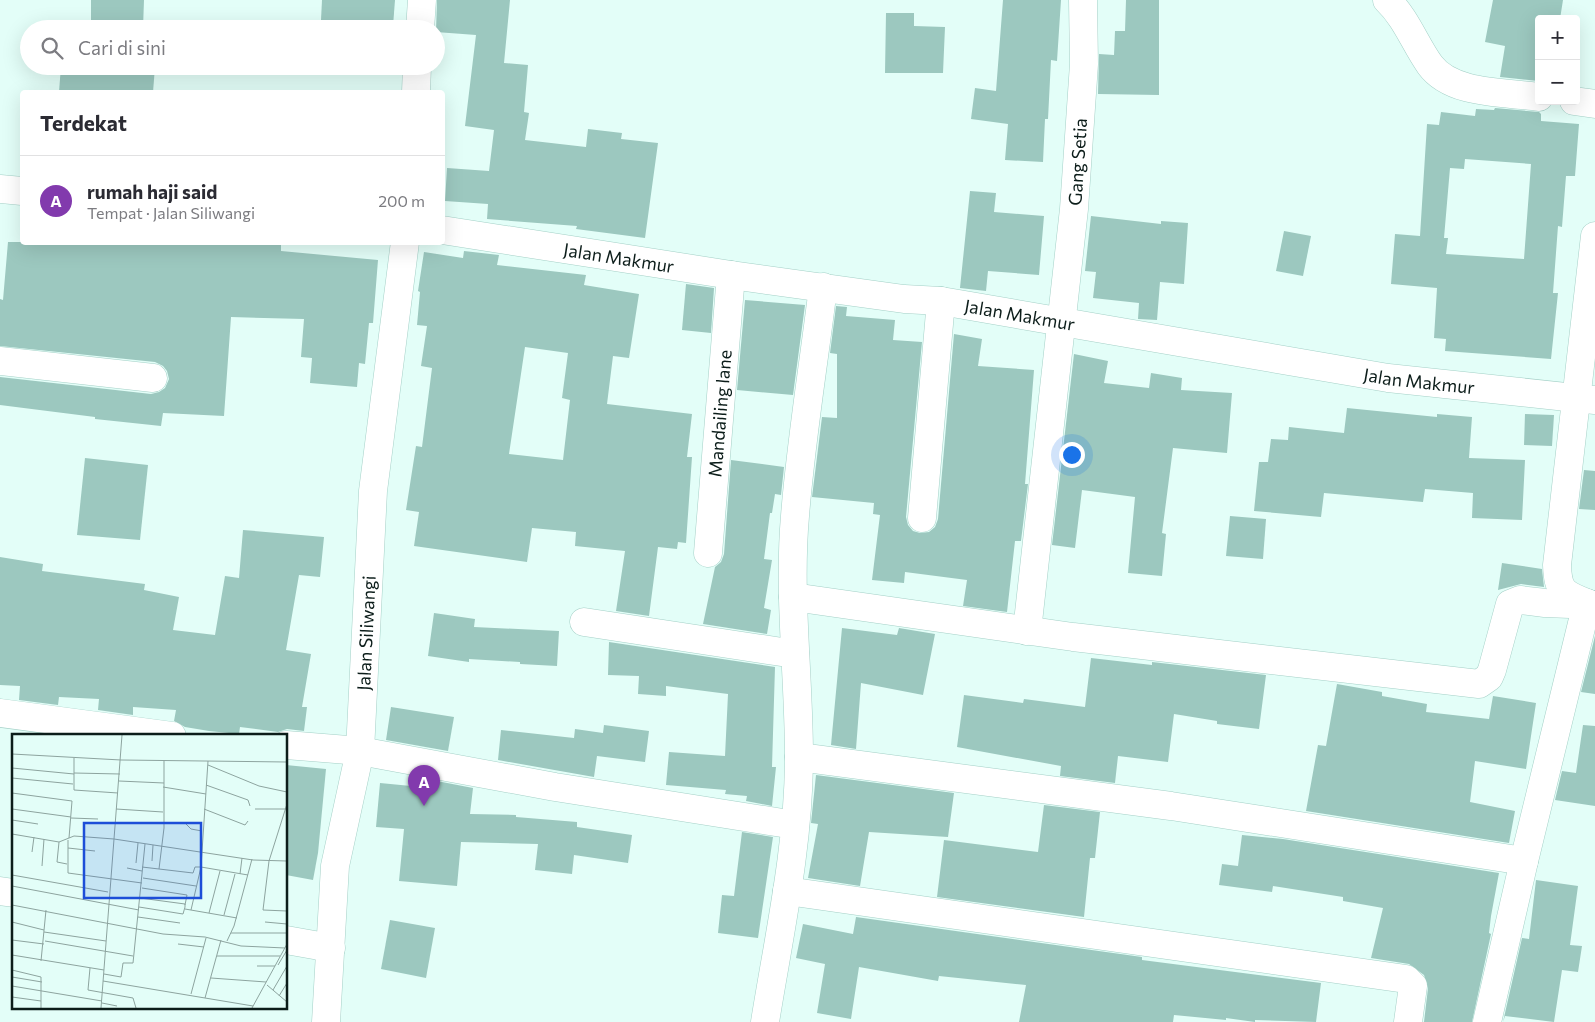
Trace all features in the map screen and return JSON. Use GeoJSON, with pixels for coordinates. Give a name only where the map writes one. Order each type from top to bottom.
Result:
{"type":"FeatureCollection","features":[{"type":"Feature","properties":{"kind":"street"},"geometry":{"type":"LineString","coordinates":[[421,20],[422,0]]}},
{"type":"Feature","properties":{"kind":"street","name":"Gang Setia"},"geometry":{"type":"LineString","coordinates":[[1027,631],[1074,209],[1084,64],[1083,0]]}},
{"type":"Feature","properties":{"kind":"street"},"geometry":{"type":"LineString","coordinates":[[1388,0],[1396,9],[1431,66],[1440,75],[1454,83],[1475,88],[1535,96]]}},
{"type":"Feature","properties":{"kind":"street"},"geometry":{"type":"LineString","coordinates":[[416,90],[417,75]]}},
{"type":"Feature","properties":{"kind":"street"},"geometry":{"type":"LineString","coordinates":[[1580,102],[1595,104]]}},
{"type":"Feature","properties":{"kind":"street"},"geometry":{"type":"LineString","coordinates":[[0,189],[20,191]]}},
{"type":"Feature","properties":{"kind":"street","name":"Jalan Makmur"},"geometry":{"type":"LineString","coordinates":[[445,230],[731,275],[904,299],[941,301],[1388,378],[1586,399]]}},
{"type":"Feature","properties":{"kind":"street"},"geometry":{"type":"LineString","coordinates":[[1591,604],[1566,595],[1558,583],[1557,565],[1586,399],[1595,236]]}},
{"type":"Feature","properties":{"kind":"street","name":"Jalan Siliwangi"},"geometry":{"type":"LineString","coordinates":[[326,1022],[335,866],[360,751],[374,492],[405,245]]}},
{"type":"Feature","properties":{"kind":"street","name":"Mandailing lane"},"geometry":{"type":"LineString","coordinates":[[708,553],[731,275]]}},
{"type":"Feature","properties":{"kind":"street"},"geometry":{"type":"LineString","coordinates":[[765,1022],[787,891],[794,825],[799,757],[793,597],[795,516],[823,287]]}},
{"type":"Feature","properties":{"kind":"street"},"geometry":{"type":"LineString","coordinates":[[922,518],[941,301]]}},
{"type":"Feature","properties":{"kind":"street"},"geometry":{"type":"LineString","coordinates":[[0,361],[153,378]]}},
{"type":"Feature","properties":{"kind":"street"},"geometry":{"type":"LineString","coordinates":[[793,597],[1027,631],[1478,684],[1489,677],[1492,670],[1510,604],[1520,600],[1545,603],[1591,604]]}},
{"type":"Feature","properties":{"kind":"street"},"geometry":{"type":"LineString","coordinates":[[1487,1022],[1524,860],[1591,604]]}},
{"type":"Feature","properties":{"kind":"street"},"geometry":{"type":"LineString","coordinates":[[584,622],[794,654]]}},
{"type":"Feature","properties":{"kind":"street"},"geometry":{"type":"LineString","coordinates":[[0,713],[157,734]]}},
{"type":"Feature","properties":{"kind":"street"},"geometry":{"type":"LineString","coordinates":[[288,745],[360,751],[564,788],[794,825]]}},
{"type":"Feature","properties":{"kind":"street"},"geometry":{"type":"LineString","coordinates":[[799,757],[1170,806],[1524,860]]}},
{"type":"Feature","properties":{"kind":"street"},"geometry":{"type":"LineString","coordinates":[[787,891],[1406,979],[1413,986],[1408,1022]]}},
{"type":"Feature","properties":{"kind":"street"},"geometry":{"type":"LineString","coordinates":[[288,940],[331,948]]}},
{"type":"Feature","properties":{"kind":"building"},"geometry":{"type":"Polygon","coordinates":[[[91,0],[144,0],[143,20],[91,20],[91,0]]]}},
{"type":"Feature","properties":{"kind":"building"},"geometry":{"type":"Polygon","coordinates":[[[322,0],[395,0],[393,20],[321,20],[322,0]]]}},
{"type":"Feature","properties":{"kind":"building"},"geometry":{"type":"Polygon","coordinates":[[[437,0],[510,0],[504,63],[528,65],[524,112],[529,113],[525,140],[586,147],[588,129],[622,133],[621,139],[658,143],[645,238],[576,229],[577,226],[487,219],[488,204],[445,201],[447,168],[489,171],[494,130],[465,126],[476,35],[445,33],[445,20],[436,20],[437,0]]]}},
{"type":"Feature","properties":{"kind":"building"},"geometry":{"type":"Polygon","coordinates":[[[1003,0],[1061,0],[1057,61],[1051,60],[1048,119],[1045,119],[1043,162],[1005,160],[1008,124],[971,119],[975,88],[996,91],[1003,0]]]}},
{"type":"Feature","properties":{"kind":"building"},"geometry":{"type":"Polygon","coordinates":[[[1126,0],[1159,0],[1159,95],[1098,94],[1099,54],[1114,55],[1115,31],[1125,31],[1126,0]]]}},
{"type":"Feature","properties":{"kind":"building"},"geometry":{"type":"Polygon","coordinates":[[[1493,0],[1563,0],[1561,15],[1535,15],[1535,81],[1500,77],[1505,46],[1485,42],[1493,0]]]}},
{"type":"Feature","properties":{"kind":"building"},"geometry":{"type":"Polygon","coordinates":[[[886,13],[914,13],[914,26],[945,27],[943,73],[885,73],[886,13]]]}},
{"type":"Feature","properties":{"kind":"building"},"geometry":{"type":"Polygon","coordinates":[[[60,75],[154,75],[153,90],[59,90],[60,75]]]}},
{"type":"Feature","properties":{"kind":"building"},"geometry":{"type":"Polygon","coordinates":[[[1495,108],[1539,112],[1541,114],[1541,121],[1579,124],[1575,176],[1566,176],[1562,227],[1558,226],[1553,293],[1558,293],[1551,359],[1445,351],[1446,339],[1434,338],[1437,288],[1391,284],[1395,234],[1420,236],[1427,124],[1439,125],[1441,112],[1475,116],[1476,109],[1494,110],[1495,108]],[[1465,159],[1464,169],[1450,168],[1444,238],[1448,238],[1446,254],[1524,259],[1531,164],[1465,159]]]}},
{"type":"Feature","properties":{"kind":"building"},"geometry":{"type":"Polygon","coordinates":[[[970,191],[996,193],[994,212],[1044,216],[1039,275],[988,271],[986,291],[960,288],[970,191]]]}},
{"type":"Feature","properties":{"kind":"building"},"geometry":{"type":"Polygon","coordinates":[[[1091,216],[1161,224],[1161,221],[1188,223],[1184,284],[1160,282],[1157,320],[1138,319],[1139,303],[1093,298],[1096,272],[1085,271],[1091,216]]]}},
{"type":"Feature","properties":{"kind":"building"},"geometry":{"type":"Polygon","coordinates":[[[1284,231],[1311,236],[1303,276],[1276,271],[1284,231]]]}},
{"type":"Feature","properties":{"kind":"building"},"geometry":{"type":"Polygon","coordinates":[[[8,242],[20,242],[20,245],[281,245],[281,251],[378,260],[373,323],[369,323],[365,364],[359,363],[357,387],[310,383],[312,358],[301,357],[304,319],[231,317],[224,416],[163,413],[161,426],[95,419],[95,417],[0,405],[0,377],[151,394],[165,388],[169,379],[167,371],[163,366],[155,362],[0,346],[0,299],[3,300],[8,242]]]}},
{"type":"Feature","properties":{"kind":"building"},"geometry":{"type":"Polygon","coordinates":[[[464,251],[499,255],[497,265],[586,275],[584,285],[639,294],[629,358],[613,356],[607,404],[692,414],[687,457],[692,457],[686,543],[678,542],[677,549],[658,547],[649,616],[616,611],[625,551],[575,546],[576,532],[532,528],[527,562],[414,546],[419,512],[406,510],[416,446],[422,447],[432,368],[421,366],[427,326],[417,325],[420,292],[418,291],[424,252],[463,258],[464,251]],[[525,347],[509,454],[563,460],[570,400],[562,398],[568,353],[525,347]]]}},
{"type":"Feature","properties":{"kind":"building"},"geometry":{"type":"Polygon","coordinates":[[[686,284],[714,288],[711,333],[682,330],[686,284]]]}},
{"type":"Feature","properties":{"kind":"building"},"geometry":{"type":"Polygon","coordinates":[[[745,300],[805,305],[793,395],[737,390],[745,300]]]}},
{"type":"Feature","properties":{"kind":"building"},"geometry":{"type":"Polygon","coordinates":[[[836,306],[847,307],[846,316],[895,320],[893,340],[922,342],[906,517],[908,525],[913,531],[920,533],[929,532],[935,527],[938,519],[954,334],[982,339],[978,366],[1034,370],[1025,484],[1028,484],[1021,541],[1015,541],[1007,612],[963,606],[967,580],[905,572],[904,583],[872,580],[880,515],[873,514],[874,503],[812,497],[822,417],[837,418],[837,354],[830,353],[836,306]]]}},
{"type":"Feature","properties":{"kind":"building"},"geometry":{"type":"Polygon","coordinates":[[[1074,354],[1108,361],[1104,383],[1149,388],[1151,373],[1182,378],[1181,390],[1232,393],[1227,453],[1173,448],[1162,533],[1166,534],[1162,576],[1128,573],[1135,497],[1082,490],[1075,548],[1052,545],[1074,354]]]}},
{"type":"Feature","properties":{"kind":"building"},"geometry":{"type":"Polygon","coordinates":[[[1347,408],[1437,417],[1437,414],[1472,417],[1469,458],[1525,460],[1522,520],[1472,518],[1473,493],[1425,489],[1423,502],[1324,493],[1321,517],[1254,511],[1259,462],[1268,462],[1271,439],[1288,440],[1289,427],[1344,433],[1347,408]]]}},
{"type":"Feature","properties":{"kind":"building"},"geometry":{"type":"Polygon","coordinates":[[[1525,414],[1554,415],[1552,446],[1524,445],[1525,414]]]}},
{"type":"Feature","properties":{"kind":"building"},"geometry":{"type":"Polygon","coordinates":[[[85,458],[148,465],[140,540],[77,535],[85,458]]]}},
{"type":"Feature","properties":{"kind":"building"},"geometry":{"type":"Polygon","coordinates":[[[731,460],[784,467],[781,495],[775,494],[772,513],[770,513],[764,559],[772,560],[764,608],[771,610],[767,634],[703,624],[715,567],[721,562],[724,554],[731,460]]]}},
{"type":"Feature","properties":{"kind":"building"},"geometry":{"type":"Polygon","coordinates":[[[1584,470],[1595,471],[1595,510],[1579,509],[1584,470]]]}},
{"type":"Feature","properties":{"kind":"building"},"geometry":{"type":"Polygon","coordinates":[[[1230,516],[1266,519],[1263,559],[1226,556],[1230,516]]]}},
{"type":"Feature","properties":{"kind":"building"},"geometry":{"type":"Polygon","coordinates":[[[243,530],[324,537],[320,577],[299,575],[286,650],[311,654],[302,707],[307,707],[304,731],[287,729],[278,732],[240,727],[239,734],[209,731],[185,727],[174,721],[176,710],[133,707],[133,715],[98,710],[99,699],[59,697],[58,705],[19,700],[20,686],[0,685],[0,557],[43,564],[42,571],[145,584],[144,590],[179,597],[173,630],[215,635],[225,576],[239,578],[243,530]]]}},
{"type":"Feature","properties":{"kind":"building"},"geometry":{"type":"Polygon","coordinates":[[[1502,563],[1542,569],[1544,587],[1521,584],[1498,590],[1502,563]]]}},
{"type":"Feature","properties":{"kind":"building"},"geometry":{"type":"Polygon","coordinates":[[[434,613],[475,619],[474,627],[559,631],[557,666],[469,659],[469,662],[428,656],[434,613]]]}},
{"type":"Feature","properties":{"kind":"building"},"geometry":{"type":"Polygon","coordinates":[[[842,628],[897,635],[899,628],[935,634],[923,695],[861,683],[856,749],[831,745],[842,628]]]}},
{"type":"Feature","properties":{"kind":"building"},"geometry":{"type":"Polygon","coordinates":[[[1595,636],[1595,694],[1581,692],[1595,636]]]}},
{"type":"Feature","properties":{"kind":"building"},"geometry":{"type":"Polygon","coordinates":[[[609,642],[775,667],[772,767],[776,767],[772,806],[746,801],[747,796],[725,794],[726,790],[666,785],[669,752],[725,756],[728,694],[666,686],[666,696],[638,694],[639,676],[608,675],[609,642]]]}},
{"type":"Feature","properties":{"kind":"building"},"geometry":{"type":"Polygon","coordinates":[[[1091,658],[1152,665],[1152,662],[1266,675],[1259,729],[1217,724],[1217,721],[1174,714],[1168,762],[1118,756],[1115,783],[1060,776],[1061,766],[957,747],[964,695],[1023,703],[1024,699],[1085,707],[1091,658]]]}},
{"type":"Feature","properties":{"kind":"building"},"geometry":{"type":"Polygon","coordinates":[[[1337,684],[1382,692],[1382,696],[1427,704],[1426,712],[1489,719],[1493,696],[1536,703],[1526,769],[1475,761],[1470,802],[1515,811],[1509,843],[1306,811],[1318,745],[1326,746],[1337,684]]]}},
{"type":"Feature","properties":{"kind":"building"},"geometry":{"type":"Polygon","coordinates":[[[391,707],[454,717],[448,751],[386,740],[391,707]]]}},
{"type":"Feature","properties":{"kind":"building"},"geometry":{"type":"Polygon","coordinates":[[[604,725],[649,731],[645,762],[597,756],[594,777],[498,760],[501,730],[574,738],[575,729],[603,733],[604,725]]]}},
{"type":"Feature","properties":{"kind":"building"},"geometry":{"type":"Polygon","coordinates":[[[1583,725],[1595,726],[1595,806],[1555,800],[1562,771],[1576,773],[1583,725]]]}},
{"type":"Feature","properties":{"kind":"building"},"geometry":{"type":"Polygon","coordinates":[[[288,765],[326,769],[318,853],[313,880],[288,875],[288,765]]]}},
{"type":"Feature","properties":{"kind":"building"},"geometry":{"type":"Polygon","coordinates":[[[816,775],[954,793],[948,837],[869,832],[860,886],[808,878],[818,824],[811,823],[816,775]]]}},
{"type":"Feature","properties":{"kind":"building"},"geometry":{"type":"Polygon","coordinates":[[[411,776],[473,788],[470,814],[516,815],[516,817],[577,822],[577,827],[632,835],[628,863],[574,855],[572,874],[535,870],[538,844],[461,842],[457,886],[399,881],[404,829],[376,827],[380,783],[411,786],[411,776]]]}},
{"type":"Feature","properties":{"kind":"building"},"geometry":{"type":"Polygon","coordinates":[[[1044,805],[1100,812],[1095,858],[1090,858],[1084,917],[937,897],[944,840],[1038,852],[1044,805]]]}},
{"type":"Feature","properties":{"kind":"building"},"geometry":{"type":"Polygon","coordinates":[[[742,832],[773,837],[758,938],[718,933],[722,895],[734,896],[742,832]]]}},
{"type":"Feature","properties":{"kind":"building"},"geometry":{"type":"Polygon","coordinates":[[[1242,835],[1283,839],[1499,873],[1491,916],[1489,933],[1491,934],[1472,1022],[1424,1022],[1428,988],[1424,975],[1409,964],[1371,958],[1383,908],[1343,901],[1343,897],[1273,886],[1272,892],[1219,885],[1222,864],[1238,866],[1242,835]]]}},
{"type":"Feature","properties":{"kind":"building"},"geometry":{"type":"Polygon","coordinates":[[[1536,880],[1578,886],[1570,945],[1582,946],[1578,972],[1562,970],[1554,1022],[1505,1016],[1503,1022],[1522,938],[1529,939],[1536,880]]]}},
{"type":"Feature","properties":{"kind":"building"},"geometry":{"type":"Polygon","coordinates":[[[856,917],[1142,957],[1142,960],[1321,983],[1316,1022],[1255,1020],[1255,1022],[1174,1015],[1173,1022],[1019,1022],[1026,985],[939,976],[938,981],[859,967],[851,1019],[817,1013],[825,964],[796,958],[803,924],[853,934],[856,917]]]}},
{"type":"Feature","properties":{"kind":"building"},"geometry":{"type":"Polygon","coordinates":[[[390,920],[435,928],[426,978],[381,969],[390,920]]]}},
{"type":"Feature","properties":{"kind":"place","name":"rumah haji said"},"geometry":{"type":"Point","coordinates":[424,806]}}]}
